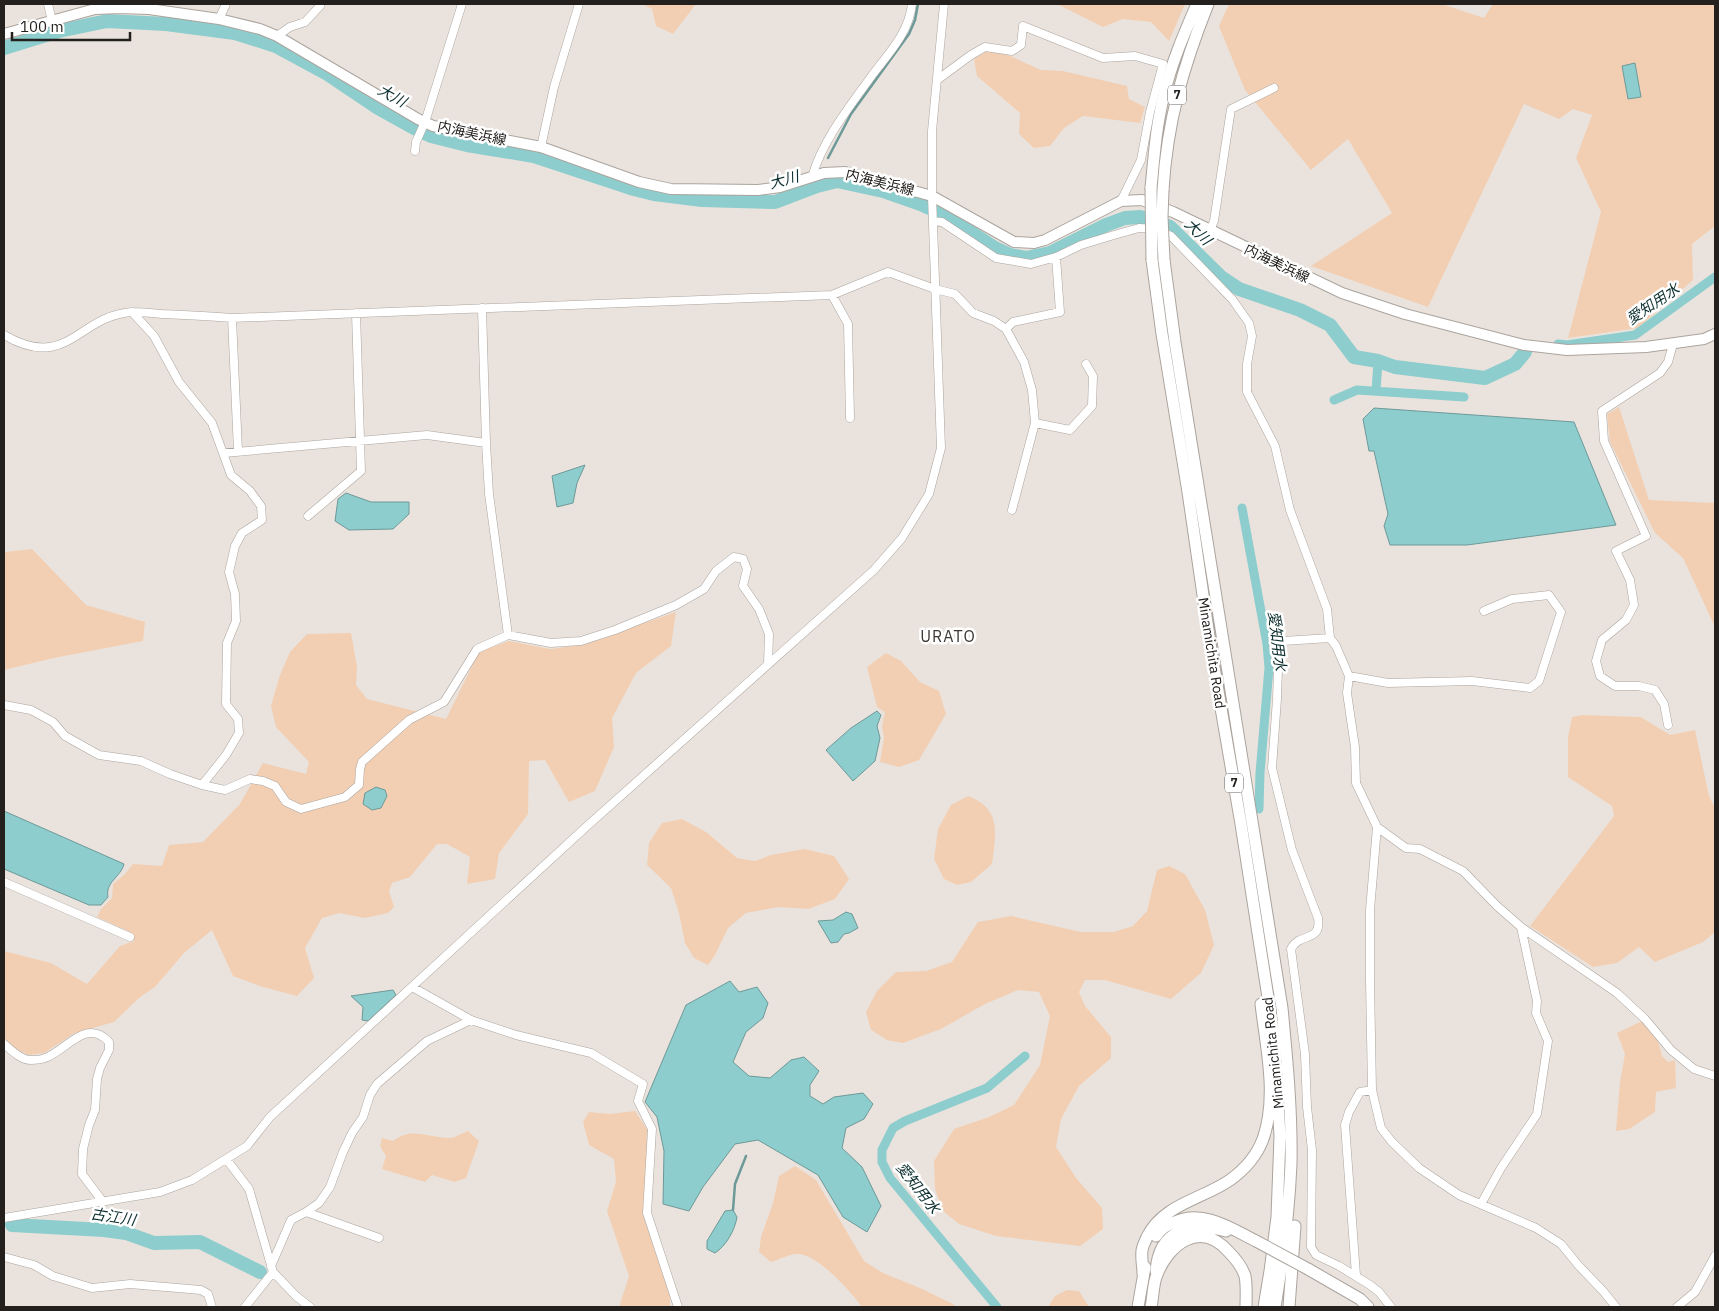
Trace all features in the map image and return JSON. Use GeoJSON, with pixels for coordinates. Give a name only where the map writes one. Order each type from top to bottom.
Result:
{"type":"FeatureCollection","features":[{"type":"Feature","properties":{"kind":"highway","name":"Minamichita Road"},"geometry":{"type":"LineString","coordinates":[[1196,4],[1174,62],[1164,94],[1157,128],[1151,188],[1152,260],[1211,650],[1274,1036],[1280,1136],[1276,1217],[1264,1307]]}},
{"type":"Feature","properties":{"kind":"highway","name":"Minamichita Road"},"geometry":{"type":"LineString","coordinates":[[1208,4],[1185,66],[1169,131],[1163,190],[1164,260],[1175,342],[1282,1008],[1289,1087],[1291,1163],[1285,1247],[1275,1307]]}},
{"type":"Feature","properties":{"kind":"highway"},"geometry":{"type":"LineString","coordinates":[[1143,1274],[1142,1250],[1149,1233],[1158,1222],[1180,1205],[1229,1180],[1241,1171],[1253,1157],[1262,1141],[1269,1119],[1271,1094],[1256,948],[1259,937]]}},
{"type":"Feature","properties":{"kind":"highway"},"geometry":{"type":"LineString","coordinates":[[1289,1307],[1295,1226],[1295,1172],[1291,1163]]}},
{"type":"Feature","properties":{"kind":"highway"},"geometry":{"type":"LineString","coordinates":[[1138,1307],[1147,1252],[1159,1231],[1180,1220],[1191,1218],[1210,1220],[1360,1299],[1368,1307]]}},
{"type":"Feature","properties":{"kind":"highway"},"geometry":{"type":"LineString","coordinates":[[1151,1307],[1157,1258],[1168,1240],[1184,1228],[1195,1227],[1224,1231],[1255,1243]]}},
{"type":"Feature","properties":{"kind":"highway"},"geometry":{"type":"LineString","coordinates":[[1156,1277],[1164,1261],[1178,1244],[1190,1237],[1199,1235],[1209,1238],[1222,1244],[1235,1258],[1244,1276],[1246,1307]]}},
{"type":"Feature","properties":{"kind":"highway"},"geometry":{"type":"LineString","coordinates":[[1306,1271],[1350,1299],[1358,1307]]}},
{"type":"Feature","properties":{"kind":"main road","name":"内海美浜線"},"geometry":{"type":"LineString","coordinates":[[4,34],[95,9],[150,9],[219,19],[260,29],[277,36],[425,122],[454,131],[541,147],[638,182],[672,189],[758,190],[780,187],[831,171],[845,172],[932,199],[1004,238],[1023,244],[1034,244],[1045,240],[1121,201],[1142,200],[1173,212],[1342,293],[1405,314],[1524,345],[1567,350],[1646,347],[1704,339],[1715,334]]}},
{"type":"Feature","properties":{"kind":"street"},"geometry":{"type":"LineString","coordinates":[[48,4],[52,21]]}},
{"type":"Feature","properties":{"kind":"street"},"geometry":{"type":"LineString","coordinates":[[219,19],[226,4]]}},
{"type":"Feature","properties":{"kind":"street"},"geometry":{"type":"LineString","coordinates":[[277,36],[290,27],[305,22],[320,4]]}},
{"type":"Feature","properties":{"kind":"street"},"geometry":{"type":"LineString","coordinates":[[415,151],[416,142],[425,122],[462,4]]}},
{"type":"Feature","properties":{"kind":"street"},"geometry":{"type":"LineString","coordinates":[[541,147],[554,88],[579,4]]}},
{"type":"Feature","properties":{"kind":"street"},"geometry":{"type":"LineString","coordinates":[[812,176],[815,166],[843,115],[903,33],[912,4]]}},
{"type":"Feature","properties":{"kind":"street"},"geometry":{"type":"LineString","coordinates":[[4,1218],[160,1192],[192,1180],[227,1160],[246,1146],[270,1118],[414,988],[586,827],[885,558],[902,538],[929,494],[941,448],[932,199],[932,131],[944,4]]}},
{"type":"Feature","properties":{"kind":"street"},"geometry":{"type":"LineString","coordinates":[[937,80],[971,54],[985,47],[1012,51],[1021,45],[1023,26],[1103,58],[1135,56],[1163,64],[1150,112],[1141,160],[1121,201]]}},
{"type":"Feature","properties":{"kind":"street"},"geometry":{"type":"LineString","coordinates":[[1210,230],[1214,220],[1231,109],[1274,88]]}},
{"type":"Feature","properties":{"kind":"street"},"geometry":{"type":"LineString","coordinates":[[933,218],[996,258],[1031,264],[1056,257],[1081,245],[1139,228],[1157,229],[1171,236],[1232,299],[1249,323],[1252,336],[1247,364],[1247,392],[1275,446],[1290,510],[1327,609],[1330,638],[1336,646],[1349,676],[1347,693],[1355,747],[1356,783],[1377,827],[1406,848],[1420,849],[1463,871],[1497,906],[1521,926],[1617,993],[1645,1019],[1671,1050],[1694,1068],[1715,1076]]}},
{"type":"Feature","properties":{"kind":"street"},"geometry":{"type":"LineString","coordinates":[[1006,329],[1013,322],[1060,312],[1056,257]]}},
{"type":"Feature","properties":{"kind":"street"},"geometry":{"type":"LineString","coordinates":[[4,335],[15,341],[39,348],[59,346],[112,315],[132,312],[232,318],[832,295],[888,272],[955,294],[974,313],[994,321],[1006,329],[1024,362],[1032,390],[1035,423],[1012,510]]}},
{"type":"Feature","properties":{"kind":"street"},"geometry":{"type":"LineString","coordinates":[[832,295],[848,324],[850,418]]}},
{"type":"Feature","properties":{"kind":"street"},"geometry":{"type":"LineString","coordinates":[[482,308],[489,494],[508,635]]}},
{"type":"Feature","properties":{"kind":"street"},"geometry":{"type":"LineString","coordinates":[[132,312],[154,336],[180,382],[212,423],[231,475],[250,491],[261,506],[262,520],[242,533],[235,546],[229,572],[235,594],[236,621],[227,642],[226,704],[238,719],[239,732],[226,755],[202,785]]}},
{"type":"Feature","properties":{"kind":"street"},"geometry":{"type":"LineString","coordinates":[[308,516],[361,471],[356,314]]}},
{"type":"Feature","properties":{"kind":"street"},"geometry":{"type":"LineString","coordinates":[[232,318],[238,450]]}},
{"type":"Feature","properties":{"kind":"street"},"geometry":{"type":"LineString","coordinates":[[1668,725],[1664,704],[1655,690],[1639,686],[1615,686],[1600,676],[1596,661],[1602,640],[1626,620],[1634,606],[1630,580],[1616,551],[1646,536],[1604,441],[1602,411],[1660,372],[1668,362],[1673,344]]}},
{"type":"Feature","properties":{"kind":"street"},"geometry":{"type":"LineString","coordinates":[[1035,423],[1070,430],[1092,406],[1092,376],[1086,364]]}},
{"type":"Feature","properties":{"kind":"street"},"geometry":{"type":"LineString","coordinates":[[224,453],[238,450],[427,435],[486,443]]}},
{"type":"Feature","properties":{"kind":"street"},"geometry":{"type":"LineString","coordinates":[[4,705],[32,710],[53,722],[64,736],[99,755],[141,761],[170,774],[202,785],[225,790],[250,779],[263,781],[275,786],[286,802],[301,809],[345,797],[359,785],[362,762],[409,720],[444,702],[477,649],[508,635],[551,643],[581,641],[615,630],[676,605],[704,589],[716,571],[734,557],[743,559],[747,569],[742,586],[759,609],[769,634],[768,664]]}},
{"type":"Feature","properties":{"kind":"street"},"geometry":{"type":"LineString","coordinates":[[1349,676],[1388,683],[1472,681],[1530,688],[1539,681],[1561,612],[1549,595],[1512,599],[1484,611]]}},
{"type":"Feature","properties":{"kind":"street"},"geometry":{"type":"LineString","coordinates":[[1330,638],[1274,643],[1278,676],[1272,768],[1292,850],[1318,918],[1319,927],[1316,933],[1296,942],[1291,949],[1305,1054],[1307,1106],[1312,1150],[1311,1247],[1316,1255],[1356,1275],[1379,1292],[1391,1307]]}},
{"type":"Feature","properties":{"kind":"street"},"geometry":{"type":"LineString","coordinates":[[1377,827],[1370,910],[1372,1090],[1381,1128],[1392,1142],[1419,1168],[1459,1195],[1536,1228],[1561,1244],[1616,1307]]}},
{"type":"Feature","properties":{"kind":"street"},"geometry":{"type":"LineString","coordinates":[[4,882],[130,937]]}},
{"type":"Feature","properties":{"kind":"street"},"geometry":{"type":"LineString","coordinates":[[1481,1204],[1501,1168],[1537,1114],[1548,1041],[1536,1014],[1537,1001],[1521,926]]}},
{"type":"Feature","properties":{"kind":"street"},"geometry":{"type":"LineString","coordinates":[[414,988],[471,1020],[516,1035],[591,1053],[643,1084],[638,1101],[652,1129],[647,1212],[678,1307]]}},
{"type":"Feature","properties":{"kind":"street"},"geometry":{"type":"LineString","coordinates":[[245,1307],[272,1269],[291,1220],[319,1203],[330,1187],[343,1152],[352,1133],[363,1117],[370,1095],[377,1084],[428,1041],[471,1020]]}},
{"type":"Feature","properties":{"kind":"street"},"geometry":{"type":"LineString","coordinates":[[4,1044],[14,1053],[28,1061],[46,1058],[77,1036],[98,1034],[104,1036],[109,1042],[109,1050],[97,1079],[95,1110],[83,1149],[82,1174],[103,1202]]}},
{"type":"Feature","properties":{"kind":"street"},"geometry":{"type":"LineString","coordinates":[[1356,1275],[1345,1125],[1349,1112],[1360,1092],[1372,1090]]}},
{"type":"Feature","properties":{"kind":"street"},"geometry":{"type":"LineString","coordinates":[[227,1160],[249,1189],[272,1269],[296,1296],[310,1307]]}},
{"type":"Feature","properties":{"kind":"street"},"geometry":{"type":"LineString","coordinates":[[306,1212],[379,1238]]}},
{"type":"Feature","properties":{"kind":"street"},"geometry":{"type":"LineString","coordinates":[[1677,1307],[1695,1292],[1715,1256]]}},
{"type":"Feature","properties":{"kind":"street"},"geometry":{"type":"LineString","coordinates":[[4,1257],[34,1264],[53,1276],[92,1288],[130,1284],[201,1290],[208,1294],[212,1307]]}},
{"type":"Feature","properties":{"kind":"shaded area"},"geometry":{"type":"Polygon","coordinates":[[[642,4],[696,4],[673,34],[656,26],[652,9],[642,4]]]}},
{"type":"Feature","properties":{"kind":"shaded area"},"geometry":{"type":"Polygon","coordinates":[[[1057,4],[1185,4],[1169,41],[1151,22],[1123,19],[1103,27],[1057,4]]]}},
{"type":"Feature","properties":{"kind":"shaded area"},"geometry":{"type":"Polygon","coordinates":[[[1229,4],[1442,4],[1484,18],[1493,4],[1715,4],[1715,226],[1692,244],[1693,280],[1638,328],[1568,338],[1601,212],[1576,158],[1592,115],[1573,109],[1559,119],[1524,104],[1428,307],[1311,266],[1392,213],[1348,139],[1311,170],[1245,90],[1219,26],[1229,4]]]}},
{"type":"Feature","properties":{"kind":"shaded area"},"geometry":{"type":"Polygon","coordinates":[[[987,51],[1008,55],[1041,70],[1063,71],[1127,86],[1129,99],[1145,107],[1140,123],[1083,116],[1064,128],[1050,146],[1034,148],[1019,134],[1020,113],[977,76],[974,59],[987,51]]]}},
{"type":"Feature","properties":{"kind":"shaded area"},"geometry":{"type":"Polygon","coordinates":[[[1619,407],[1649,500],[1715,503],[1715,627],[1683,558],[1655,533],[1610,442],[1607,414],[1619,407]]]}},
{"type":"Feature","properties":{"kind":"shaded area"},"geometry":{"type":"Polygon","coordinates":[[[32,549],[86,605],[145,622],[143,641],[54,658],[4,670],[4,552],[32,549]]]}},
{"type":"Feature","properties":{"kind":"shaded area"},"geometry":{"type":"Polygon","coordinates":[[[676,612],[671,646],[636,673],[612,718],[614,747],[595,791],[569,802],[545,760],[529,761],[528,814],[499,853],[495,879],[467,884],[470,857],[447,844],[437,844],[410,877],[392,883],[389,891],[394,907],[388,913],[365,918],[339,913],[322,918],[305,948],[314,978],[297,996],[263,987],[233,976],[212,930],[184,953],[155,987],[140,997],[114,1022],[75,1033],[44,1053],[29,1055],[18,1050],[4,1038],[4,951],[51,963],[87,984],[120,946],[134,941],[134,934],[97,917],[101,909],[112,898],[113,884],[133,864],[162,866],[169,845],[203,842],[240,804],[263,763],[306,774],[309,762],[276,727],[271,706],[280,675],[290,652],[307,634],[351,633],[357,667],[356,685],[367,699],[446,719],[479,652],[509,641],[550,649],[581,645],[676,612]]]}},
{"type":"Feature","properties":{"kind":"shaded area"},"geometry":{"type":"Polygon","coordinates":[[[886,653],[901,661],[920,682],[939,691],[946,714],[919,760],[899,767],[880,762],[884,737],[882,726],[885,712],[877,707],[867,667],[886,653]]]}},
{"type":"Feature","properties":{"kind":"shaded area"},"geometry":{"type":"Polygon","coordinates":[[[1583,715],[1641,717],[1670,735],[1695,730],[1709,796],[1715,808],[1715,932],[1703,942],[1655,962],[1639,947],[1617,963],[1593,967],[1530,926],[1614,816],[1612,806],[1568,777],[1568,737],[1572,717],[1583,715]]]}},
{"type":"Feature","properties":{"kind":"shaded area"},"geometry":{"type":"Polygon","coordinates":[[[968,796],[979,801],[992,815],[995,832],[994,853],[992,864],[971,882],[957,885],[944,879],[934,859],[938,829],[951,805],[968,796]]]}},
{"type":"Feature","properties":{"kind":"shaded area"},"geometry":{"type":"Polygon","coordinates":[[[682,819],[706,832],[737,858],[755,861],[771,855],[805,849],[834,856],[849,879],[835,899],[808,909],[779,907],[746,913],[728,928],[708,965],[694,958],[685,943],[679,913],[671,888],[647,865],[649,843],[662,823],[682,819]]]}},
{"type":"Feature","properties":{"kind":"shaded area"},"geometry":{"type":"Polygon","coordinates":[[[1169,866],[1185,874],[1205,910],[1214,945],[1201,973],[1171,999],[1105,980],[1085,980],[1079,992],[1085,1006],[1111,1037],[1111,1058],[1079,1086],[1061,1119],[1056,1147],[1076,1178],[1102,1208],[1103,1229],[1080,1246],[996,1236],[959,1224],[943,1211],[935,1189],[934,1161],[954,1129],[989,1117],[1014,1105],[1040,1065],[1050,1016],[1039,992],[1018,990],[985,1004],[941,1029],[903,1043],[887,1040],[871,1030],[866,1012],[877,991],[896,972],[926,971],[952,962],[978,922],[1011,916],[1081,932],[1114,932],[1133,926],[1147,911],[1157,870],[1169,866]]]}},
{"type":"Feature","properties":{"kind":"shaded area"},"geometry":{"type":"Polygon","coordinates":[[[1642,1021],[1658,1041],[1662,1056],[1668,1062],[1675,1060],[1676,1088],[1656,1092],[1655,1112],[1629,1129],[1616,1131],[1620,1082],[1625,1054],[1617,1033],[1642,1021]]]}},
{"type":"Feature","properties":{"kind":"shaded area"},"geometry":{"type":"Polygon","coordinates":[[[635,1111],[648,1131],[644,1211],[670,1296],[670,1307],[619,1307],[629,1276],[607,1211],[616,1182],[614,1159],[589,1145],[583,1122],[589,1112],[610,1114],[635,1111]]]}},
{"type":"Feature","properties":{"kind":"shaded area"},"geometry":{"type":"Polygon","coordinates":[[[468,1131],[479,1141],[466,1178],[455,1182],[432,1175],[425,1182],[382,1169],[386,1156],[380,1146],[382,1138],[393,1141],[407,1134],[414,1133],[450,1138],[468,1131]]]}},
{"type":"Feature","properties":{"kind":"shaded area"},"geometry":{"type":"Polygon","coordinates":[[[795,1166],[816,1180],[864,1261],[883,1273],[920,1288],[956,1307],[862,1307],[833,1274],[805,1255],[791,1255],[771,1262],[759,1252],[761,1237],[773,1203],[779,1176],[795,1166]]]}},
{"type":"Feature","properties":{"kind":"shaded area"},"geometry":{"type":"Polygon","coordinates":[[[1067,1290],[1079,1291],[1089,1307],[1048,1307],[1055,1296],[1067,1290]]]}},
{"type":"Feature","properties":{"kind":"water"},"geometry":{"type":"Polygon","coordinates":[[[1635,63],[1641,97],[1628,99],[1622,66],[1635,63]]]}},
{"type":"Feature","properties":{"kind":"water"},"geometry":{"type":"Polygon","coordinates":[[[1374,408],[1574,422],[1616,525],[1467,545],[1390,545],[1384,526],[1388,514],[1374,451],[1369,451],[1363,419],[1374,408]]]}},
{"type":"Feature","properties":{"kind":"water"},"geometry":{"type":"Polygon","coordinates":[[[585,465],[577,483],[573,503],[557,507],[552,476],[585,465]]]}},
{"type":"Feature","properties":{"kind":"water"},"geometry":{"type":"Polygon","coordinates":[[[346,493],[371,502],[409,502],[409,514],[393,529],[349,530],[335,521],[338,499],[346,493]]]}},
{"type":"Feature","properties":{"kind":"water"},"geometry":{"type":"Polygon","coordinates":[[[877,711],[881,715],[877,726],[880,738],[875,761],[853,781],[826,750],[851,728],[877,711]]]}},
{"type":"Feature","properties":{"kind":"water"},"geometry":{"type":"Polygon","coordinates":[[[376,787],[385,790],[387,796],[381,808],[372,810],[363,804],[365,793],[376,787]]]}},
{"type":"Feature","properties":{"kind":"water"},"geometry":{"type":"Polygon","coordinates":[[[4,811],[124,864],[120,873],[109,887],[108,897],[101,905],[89,905],[4,869],[4,811]]]}},
{"type":"Feature","properties":{"kind":"water"},"geometry":{"type":"Polygon","coordinates":[[[846,912],[852,914],[858,928],[844,934],[838,942],[831,943],[818,921],[833,920],[846,912]]]}},
{"type":"Feature","properties":{"kind":"water"},"geometry":{"type":"Polygon","coordinates":[[[730,981],[739,992],[757,987],[768,1003],[763,1018],[746,1032],[733,1062],[749,1076],[770,1078],[791,1060],[804,1057],[819,1071],[810,1085],[810,1096],[823,1104],[834,1097],[863,1093],[873,1104],[864,1119],[846,1128],[842,1148],[862,1167],[881,1206],[867,1232],[843,1217],[818,1175],[758,1140],[735,1144],[703,1187],[689,1211],[663,1204],[664,1151],[657,1117],[645,1102],[686,1005],[730,981]]]}},
{"type":"Feature","properties":{"kind":"water"},"geometry":{"type":"Polygon","coordinates":[[[393,990],[396,995],[368,1021],[362,1020],[363,1007],[351,996],[393,990]]]}},
{"type":"Feature","properties":{"kind":"water"},"geometry":{"type":"Polygon","coordinates":[[[733,1210],[737,1217],[736,1222],[726,1242],[715,1253],[707,1249],[707,1241],[725,1211],[733,1210]]]}},
{"type":"Feature","properties":{"kind":"waterway"},"geometry":{"type":"LineString","coordinates":[[828,158],[851,114],[909,34],[915,20],[918,4]]}},
{"type":"Feature","properties":{"kind":"waterway","name":"大川"},"geometry":{"type":"LineString","coordinates":[[4,48],[59,31],[107,21],[166,24],[235,33],[276,46],[326,73],[378,108],[431,136],[467,145],[534,156],[654,194],[702,200],[775,202],[817,186],[837,181],[883,191],[923,205],[941,213],[995,248],[1010,255],[1026,258],[1050,253],[1106,225],[1125,218],[1140,217],[1170,227],[1221,277],[1239,289],[1300,310],[1330,325],[1354,357],[1378,361],[1395,367],[1485,378],[1515,364],[1525,352]]}},
{"type":"Feature","properties":{"kind":"waterway","name":"愛知用水"},"geometry":{"type":"LineString","coordinates":[[1558,344],[1567,345],[1635,335],[1715,277]]}},
{"type":"Feature","properties":{"kind":"waterway","name":"愛知用水"},"geometry":{"type":"LineString","coordinates":[[1376,391],[1378,361]]}},
{"type":"Feature","properties":{"kind":"waterway","name":"愛知用水"},"geometry":{"type":"LineString","coordinates":[[1334,400],[1357,390],[1464,397]]}},
{"type":"Feature","properties":{"kind":"waterway","name":"愛知用水"},"geometry":{"type":"LineString","coordinates":[[1242,508],[1267,644],[1269,668],[1260,773],[1259,809]]}},
{"type":"Feature","properties":{"kind":"waterway","name":"愛知用水"},"geometry":{"type":"LineString","coordinates":[[997,1307],[890,1178],[882,1162],[882,1150],[893,1128],[905,1121],[987,1088],[1025,1056]]}},
{"type":"Feature","properties":{"kind":"waterway"},"geometry":{"type":"LineString","coordinates":[[733,1210],[735,1184],[746,1156]]}},
{"type":"Feature","properties":{"kind":"waterway","name":"古江川"},"geometry":{"type":"LineString","coordinates":[[12,1225],[104,1230],[126,1233],[154,1243],[200,1242],[260,1272]]}},
{"type":"Feature","properties":{"kind":"district","name":"URATO"},"geometry":{"type":"Point","coordinates":[948,636]}}]}
